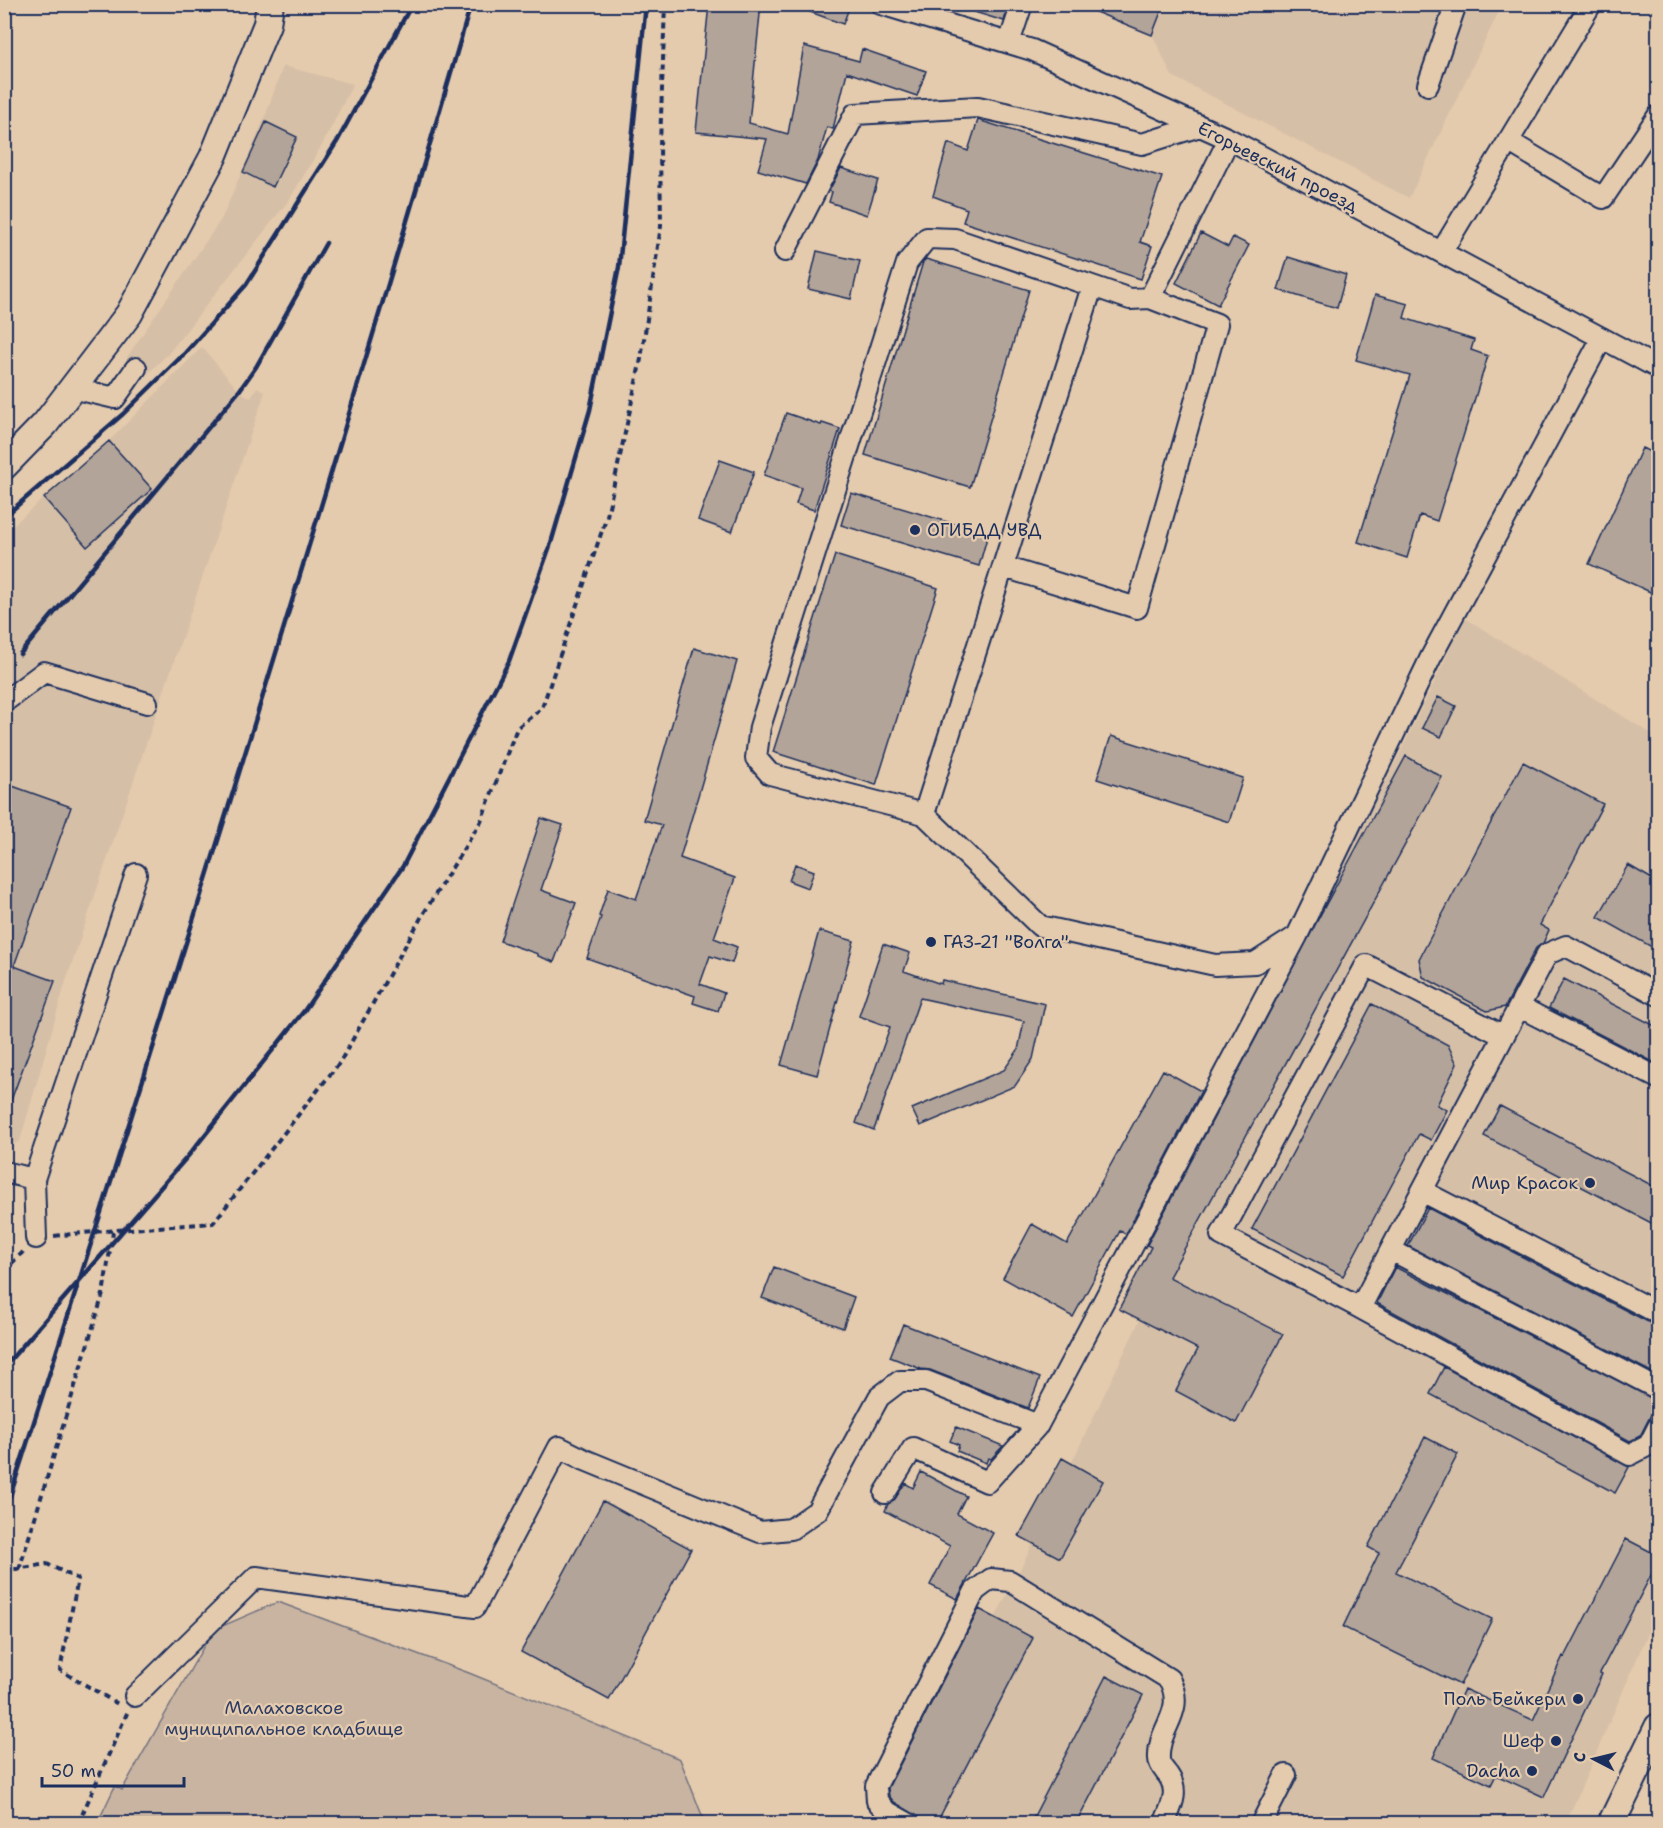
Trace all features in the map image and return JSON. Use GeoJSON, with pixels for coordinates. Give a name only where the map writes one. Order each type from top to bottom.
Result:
{"type":"FeatureCollection","features":[{"type":"Feature","properties":{"kind":"main road"},"geometry":{"type":"LineString","coordinates":[[4,466],[45,424],[129,314],[213,157],[267,24],[270,4]]}},
{"type":"Feature","properties":{"kind":"main road"},"geometry":{"type":"LineString","coordinates":[[1611,1824],[1659,1727]]}},
{"type":"Feature","properties":{"kind":"street","name":"Егорьевский проезд"},"geometry":{"type":"LineString","coordinates":[[881,4],[1032,50],[1200,126],[1442,251],[1659,368]]}},
{"type":"Feature","properties":{"kind":"street"},"geometry":{"type":"LineString","coordinates":[[1009,44],[1022,4]]}},
{"type":"Feature","properties":{"kind":"street"},"geometry":{"type":"LineString","coordinates":[[1428,85],[1456,4]]}},
{"type":"Feature","properties":{"kind":"street"},"geometry":{"type":"LineString","coordinates":[[1442,251],[1591,4]]}},
{"type":"Feature","properties":{"kind":"street"},"geometry":{"type":"LineString","coordinates":[[785,251],[855,114],[978,107],[1142,144],[1200,126]]}},
{"type":"Feature","properties":{"kind":"street"},"geometry":{"type":"LineString","coordinates":[[1508,141],[1603,198],[1659,116]]}},
{"type":"Feature","properties":{"kind":"street"},"geometry":{"type":"LineString","coordinates":[[1150,298],[1229,140]]}},
{"type":"Feature","properties":{"kind":"street"},"geometry":{"type":"LineString","coordinates":[[1004,567],[1137,608],[1217,324],[1150,298],[1130,299],[955,239],[927,238],[907,263],[760,727],[756,758],[770,774],[924,814],[1040,926],[1215,965],[1255,963],[1297,936]]}},
{"type":"Feature","properties":{"kind":"street"},"geometry":{"type":"LineString","coordinates":[[924,814],[1092,287]]}},
{"type":"Feature","properties":{"kind":"street"},"geometry":{"type":"LineString","coordinates":[[885,1493],[913,1448],[987,1482],[1038,1425],[1297,936],[1308,893],[1602,338]]}},
{"type":"Feature","properties":{"kind":"street"},"geometry":{"type":"LineString","coordinates":[[72,388],[115,398],[136,368]]}},
{"type":"Feature","properties":{"kind":"street"},"geometry":{"type":"LineString","coordinates":[[4,702],[44,672],[147,703]]}},
{"type":"Feature","properties":{"kind":"street"},"geometry":{"type":"LineString","coordinates":[[36,1238],[34,1179],[136,874]]}},
{"type":"Feature","properties":{"kind":"street"},"geometry":{"type":"LineString","coordinates":[[1360,1308],[1547,954],[1566,946],[1659,995]]}},
{"type":"Feature","properties":{"kind":"street"},"geometry":{"type":"LineString","coordinates":[[1504,1036],[1366,965],[1221,1235],[1630,1455],[1649,1445],[1659,1427]]}},
{"type":"Feature","properties":{"kind":"street"},"geometry":{"type":"LineString","coordinates":[[1520,1007],[1659,1078]]}},
{"type":"Feature","properties":{"kind":"street"},"geometry":{"type":"LineString","coordinates":[[4,1172],[34,1179]]}},
{"type":"Feature","properties":{"kind":"street"},"geometry":{"type":"LineString","coordinates":[[1422,1191],[1659,1313]]}},
{"type":"Feature","properties":{"kind":"street"},"geometry":{"type":"LineString","coordinates":[[1391,1250],[1659,1389]]}},
{"type":"Feature","properties":{"kind":"street"},"geometry":{"type":"LineString","coordinates":[[132,1703],[256,1577],[475,1606],[559,1447],[585,1460],[760,1532],[791,1529],[817,1511],[879,1397],[900,1381],[926,1381],[1038,1425]]}},
{"type":"Feature","properties":{"kind":"street"},"geometry":{"type":"LineString","coordinates":[[909,1824],[886,1811],[877,1801],[876,1786],[975,1591],[992,1579],[1010,1581],[1169,1679],[1175,1690],[1176,1705],[1160,1746],[1159,1762],[1172,1781],[1175,1800],[1164,1824]]}},
{"type":"Feature","properties":{"kind":"street"},"geometry":{"type":"LineString","coordinates":[[1261,1824],[1286,1775]]}},
{"type":"Feature","properties":{"kind":"path"},"geometry":{"type":"LineString","coordinates":[[4,1271],[36,1238],[96,1231],[113,1232],[213,1223],[340,1062],[422,916],[481,820],[517,728],[542,708],[607,516],[641,359],[661,226],[660,145],[665,4]]}},
{"type":"Feature","properties":{"kind":"path"},"geometry":{"type":"LineString","coordinates":[[19,1570],[103,1294],[113,1232]]}},
{"type":"Feature","properties":{"kind":"path"},"geometry":{"type":"LineString","coordinates":[[4,1571],[47,1564],[78,1580],[60,1670],[132,1703],[78,1824]]}},
{"type":"Feature","properties":{"kind":"shaded area"},"geometry":{"type":"Polygon","coordinates":[[[1030,5],[1502,5],[1409,198],[1172,76],[1153,36],[1087,9],[1045,11],[1030,5]]]}},
{"type":"Feature","properties":{"kind":"shaded area"},"geometry":{"type":"Polygon","coordinates":[[[283,66],[353,84],[322,145],[289,200],[168,354],[144,377],[127,357],[222,218],[265,117],[283,66]]]}},
{"type":"Feature","properties":{"kind":"shaded area"},"geometry":{"type":"Polygon","coordinates":[[[202,347],[239,391],[251,398],[257,387],[265,392],[66,981],[20,1141],[5,1150],[4,533],[109,441],[202,347]]]}},
{"type":"Feature","properties":{"kind":"shaded area"},"geometry":{"type":"Polygon","coordinates":[[[1465,618],[1658,738],[1658,1610],[1566,1823],[888,1824],[1025,1560],[1168,1261],[1138,1245],[1399,755],[1465,618]]]}},
{"type":"Feature","properties":{"kind":"green space","name":"Малаховское муниципальное кладбище"},"geometry":{"type":"Polygon","coordinates":[[[278,1602],[469,1673],[680,1759],[705,1823],[97,1824],[115,1786],[122,1790],[213,1630],[278,1602]]]}},
{"type":"Feature","properties":{"kind":"building"},"geometry":{"type":"Polygon","coordinates":[[[709,4],[761,4],[749,123],[788,134],[804,46],[859,61],[862,49],[926,71],[917,96],[847,72],[833,129],[827,127],[818,160],[806,184],[758,170],[767,139],[696,132],[709,4]]]}},
{"type":"Feature","properties":{"kind":"building"},"geometry":{"type":"Polygon","coordinates":[[[795,4],[840,4],[849,8],[843,24],[794,6],[795,4]]]}},
{"type":"Feature","properties":{"kind":"building"},"geometry":{"type":"Polygon","coordinates":[[[962,4],[1009,4],[1004,21],[961,8],[962,4]]]}},
{"type":"Feature","properties":{"kind":"building"},"geometry":{"type":"Polygon","coordinates":[[[1076,4],[1164,4],[1152,35],[1076,4]]]}},
{"type":"Feature","properties":{"kind":"building"},"geometry":{"type":"Polygon","coordinates":[[[978,120],[1162,177],[1140,242],[1152,246],[1141,279],[963,222],[967,209],[933,196],[948,143],[968,151],[978,120]]]}},
{"type":"Feature","properties":{"kind":"building"},"geometry":{"type":"Polygon","coordinates":[[[266,122],[297,137],[273,187],[243,172],[266,122]]]}},
{"type":"Feature","properties":{"kind":"building"},"geometry":{"type":"Polygon","coordinates":[[[841,168],[878,180],[867,215],[829,202],[832,192],[829,191],[841,168]]]}},
{"type":"Feature","properties":{"kind":"building"},"geometry":{"type":"Polygon","coordinates":[[[1201,233],[1228,247],[1233,237],[1249,245],[1218,305],[1176,283],[1201,233]]]}},
{"type":"Feature","properties":{"kind":"building"},"geometry":{"type":"Polygon","coordinates":[[[817,251],[860,261],[851,299],[808,289],[817,251]]]}},
{"type":"Feature","properties":{"kind":"building"},"geometry":{"type":"Polygon","coordinates":[[[1288,257],[1346,275],[1337,308],[1278,290],[1288,257]]]}},
{"type":"Feature","properties":{"kind":"building"},"geometry":{"type":"Polygon","coordinates":[[[926,259],[1029,290],[970,487],[865,455],[923,262],[926,259]]]}},
{"type":"Feature","properties":{"kind":"building"},"geometry":{"type":"Polygon","coordinates":[[[1375,295],[1408,304],[1404,318],[1474,340],[1471,350],[1488,356],[1437,521],[1420,515],[1407,558],[1358,542],[1410,375],[1356,360],[1375,295]]]}},
{"type":"Feature","properties":{"kind":"building"},"geometry":{"type":"Polygon","coordinates":[[[786,413],[840,429],[814,510],[796,504],[801,488],[764,475],[786,413]]]}},
{"type":"Feature","properties":{"kind":"building"},"geometry":{"type":"Polygon","coordinates":[[[109,441],[152,489],[87,547],[44,498],[109,441]]]}},
{"type":"Feature","properties":{"kind":"building"},"geometry":{"type":"Polygon","coordinates":[[[1642,448],[1659,456],[1659,596],[1589,564],[1642,448]]]}},
{"type":"Feature","properties":{"kind":"building"},"geometry":{"type":"Polygon","coordinates":[[[720,460],[754,472],[732,532],[698,520],[720,460]]]}},
{"type":"Feature","properties":{"kind":"building","name":"ОГИБДД УВД"},"geometry":{"type":"Polygon","coordinates":[[[851,493],[988,534],[979,566],[841,525],[851,493]]]}},
{"type":"Feature","properties":{"kind":"building"},"geometry":{"type":"Polygon","coordinates":[[[835,555],[938,588],[876,785],[773,752],[835,555]]]}},
{"type":"Feature","properties":{"kind":"building"},"geometry":{"type":"Polygon","coordinates":[[[694,648],[737,661],[680,858],[735,878],[714,938],[737,947],[732,963],[710,956],[700,984],[724,993],[718,1011],[693,1003],[695,996],[587,958],[608,889],[636,899],[662,825],[644,820],[694,648]]]}},
{"type":"Feature","properties":{"kind":"building"},"geometry":{"type":"Polygon","coordinates":[[[1438,697],[1456,706],[1441,737],[1422,728],[1438,697]]]}},
{"type":"Feature","properties":{"kind":"building"},"geometry":{"type":"Polygon","coordinates":[[[1111,736],[1243,778],[1229,822],[1097,779],[1111,736]]]}},
{"type":"Feature","properties":{"kind":"building"},"geometry":{"type":"Polygon","coordinates":[[[1406,756],[1442,777],[1169,1277],[1283,1334],[1236,1423],[1176,1391],[1198,1349],[1119,1309],[1151,1247],[1147,1245],[1406,756]]]}},
{"type":"Feature","properties":{"kind":"building"},"geometry":{"type":"Polygon","coordinates":[[[1523,762],[1603,804],[1540,925],[1549,930],[1543,943],[1536,948],[1505,1007],[1487,1011],[1423,977],[1419,959],[1523,762]]]}},
{"type":"Feature","properties":{"kind":"building"},"geometry":{"type":"Polygon","coordinates":[[[4,783],[71,807],[14,966],[55,981],[6,1114],[4,1114],[4,783]]]}},
{"type":"Feature","properties":{"kind":"building"},"geometry":{"type":"Polygon","coordinates":[[[541,818],[563,825],[541,890],[576,903],[554,962],[500,941],[541,818]]]}},
{"type":"Feature","properties":{"kind":"building"},"geometry":{"type":"Polygon","coordinates":[[[795,864],[814,871],[808,888],[789,881],[795,864]]]}},
{"type":"Feature","properties":{"kind":"building"},"geometry":{"type":"Polygon","coordinates":[[[1628,865],[1659,883],[1659,951],[1598,917],[1628,865]]]}},
{"type":"Feature","properties":{"kind":"building"},"geometry":{"type":"Polygon","coordinates":[[[819,931],[854,941],[817,1075],[781,1065],[819,931]]]}},
{"type":"Feature","properties":{"kind":"building"},"geometry":{"type":"Polygon","coordinates":[[[883,944],[910,953],[904,971],[941,984],[942,980],[1045,1004],[1033,1059],[1015,1086],[920,1126],[912,1109],[1004,1070],[1018,1050],[1024,1021],[920,998],[874,1130],[856,1123],[890,1027],[859,1016],[883,944]]]}},
{"type":"Feature","properties":{"kind":"building"},"geometry":{"type":"Polygon","coordinates":[[[1564,979],[1659,1028],[1659,1065],[1549,1008],[1564,979]]]}},
{"type":"Feature","properties":{"kind":"building"},"geometry":{"type":"Polygon","coordinates":[[[1372,1004],[1448,1045],[1457,1064],[1437,1105],[1447,1110],[1431,1140],[1419,1134],[1343,1276],[1252,1229],[1372,1004]]]}},
{"type":"Feature","properties":{"kind":"building"},"geometry":{"type":"Polygon","coordinates":[[[1163,1070],[1201,1091],[1126,1234],[1120,1231],[1073,1317],[1003,1278],[1032,1224],[1067,1244],[1163,1070]]]}},
{"type":"Feature","properties":{"kind":"building"},"geometry":{"type":"Polygon","coordinates":[[[1500,1106],[1659,1189],[1659,1227],[1484,1136],[1500,1106]]]}},
{"type":"Feature","properties":{"kind":"building"},"geometry":{"type":"Polygon","coordinates":[[[1428,1208],[1652,1324],[1659,1325],[1659,1376],[1408,1246],[1428,1208]]]}},
{"type":"Feature","properties":{"kind":"building"},"geometry":{"type":"Polygon","coordinates":[[[774,1267],[854,1297],[843,1328],[762,1298],[774,1267]]]}},
{"type":"Feature","properties":{"kind":"building"},"geometry":{"type":"Polygon","coordinates":[[[1395,1267],[1658,1401],[1640,1436],[1630,1441],[1377,1303],[1395,1267]]]}},
{"type":"Feature","properties":{"kind":"building"},"geometry":{"type":"Polygon","coordinates":[[[903,1324],[1040,1378],[1028,1408],[890,1357],[903,1324]]]}},
{"type":"Feature","properties":{"kind":"building"},"geometry":{"type":"Polygon","coordinates":[[[1444,1367],[1629,1467],[1615,1493],[1430,1394],[1444,1367]]]}},
{"type":"Feature","properties":{"kind":"building"},"geometry":{"type":"Polygon","coordinates":[[[956,1427],[1003,1446],[991,1459],[988,1458],[986,1463],[957,1451],[959,1445],[950,1441],[956,1427]]]}},
{"type":"Feature","properties":{"kind":"building"},"geometry":{"type":"Polygon","coordinates":[[[1425,1437],[1458,1454],[1396,1572],[1492,1619],[1460,1685],[1343,1627],[1379,1553],[1368,1547],[1425,1437]]]}},
{"type":"Feature","properties":{"kind":"building"},"geometry":{"type":"Polygon","coordinates":[[[1062,1458],[1103,1481],[1060,1558],[1019,1536],[1062,1458]]]}},
{"type":"Feature","properties":{"kind":"building"},"geometry":{"type":"Polygon","coordinates":[[[921,1472],[966,1496],[957,1514],[993,1533],[957,1599],[930,1585],[950,1546],[885,1511],[905,1483],[913,1488],[921,1472]]]}},
{"type":"Feature","properties":{"kind":"building"},"geometry":{"type":"Polygon","coordinates":[[[603,1501],[691,1549],[609,1700],[521,1652],[603,1501]]]}},
{"type":"Feature","properties":{"kind":"building"},"geometry":{"type":"Polygon","coordinates":[[[1626,1539],[1659,1556],[1659,1560],[1600,1673],[1602,1674],[1544,1797],[1496,1775],[1491,1785],[1433,1758],[1464,1689],[1533,1720],[1563,1656],[1565,1657],[1626,1539]]]}},
{"type":"Feature","properties":{"kind":"building"},"geometry":{"type":"Polygon","coordinates":[[[979,1609],[1033,1638],[936,1824],[930,1824],[894,1802],[889,1796],[888,1788],[979,1609]]]}},
{"type":"Feature","properties":{"kind":"building"},"geometry":{"type":"Polygon","coordinates":[[[1106,1676],[1143,1695],[1076,1824],[1030,1824],[1106,1676]]]}},
{"type":"Feature","properties":{"kind":"railway"},"geometry":{"type":"LineString","coordinates":[[4,517],[123,414],[185,353],[246,285],[338,140],[412,4]]}},
{"type":"Feature","properties":{"kind":"railway"},"geometry":{"type":"LineString","coordinates":[[4,1515],[243,761],[471,4]]}},
{"type":"Feature","properties":{"kind":"railway"},"geometry":{"type":"LineString","coordinates":[[4,1367],[188,1156],[304,1011],[403,866],[509,661],[551,543],[590,410],[619,267],[646,4]]}},
{"type":"Feature","properties":{"kind":"railway"},"geometry":{"type":"LineString","coordinates":[[20,654],[239,391],[256,367],[326,243]]}},
{"type":"Feature","properties":{"kind":"place","name":"ОГИБДД УВД"},"geometry":{"type":"Point","coordinates":[915,530]}},
{"type":"Feature","properties":{"kind":"place","name":"ГАЗ-21 \"Волга\""},"geometry":{"type":"Point","coordinates":[931,942]}},
{"type":"Feature","properties":{"kind":"place","name":"Мир Красок"},"geometry":{"type":"Point","coordinates":[1590,1183]}},
{"type":"Feature","properties":{"kind":"place","name":"Поль Бейкери"},"geometry":{"type":"Point","coordinates":[1578,1699]}},
{"type":"Feature","properties":{"kind":"place","name":"Шеф"},"geometry":{"type":"Point","coordinates":[1556,1741]}},
{"type":"Feature","properties":{"kind":"place","name":"Dacha"},"geometry":{"type":"Point","coordinates":[1532,1771]}}]}
